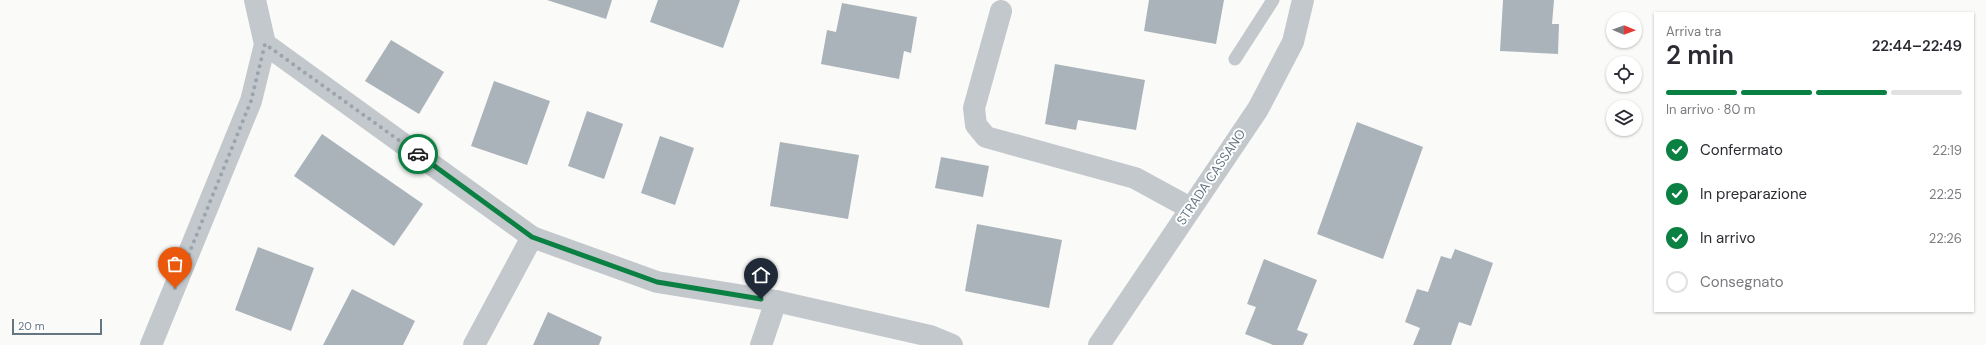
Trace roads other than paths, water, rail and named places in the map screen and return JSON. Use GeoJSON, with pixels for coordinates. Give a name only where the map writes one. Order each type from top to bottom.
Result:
{"type":"FeatureCollection","features":[{"type":"Feature","properties":{"kind":"street"},"geometry":{"type":"LineString","coordinates":[[151,345],[251,101],[265,44],[255,0]]}},
{"type":"Feature","properties":{"kind":"street","name":"STRADA CASSANO"},"geometry":{"type":"LineString","coordinates":[[1099,345],[1258,109],[1293,42],[1303,0]]}},
{"type":"Feature","properties":{"kind":"street"},"geometry":{"type":"LineString","coordinates":[[1000,11],[974,108],[976,125],[986,137],[1135,178],[1190,208]]}},
{"type":"Feature","properties":{"kind":"street"},"geometry":{"type":"LineString","coordinates":[[265,44],[532,237],[657,282],[776,301],[930,336],[952,345]]}},
{"type":"Feature","properties":{"kind":"street"},"geometry":{"type":"LineString","coordinates":[[474,345],[532,237]]}},
{"type":"Feature","properties":{"kind":"street"},"geometry":{"type":"LineString","coordinates":[[761,345],[776,301]]}},
{"type":"Feature","properties":{"kind":"lane"},"geometry":{"type":"LineString","coordinates":[[1235,58],[1273,0]]}}]}
